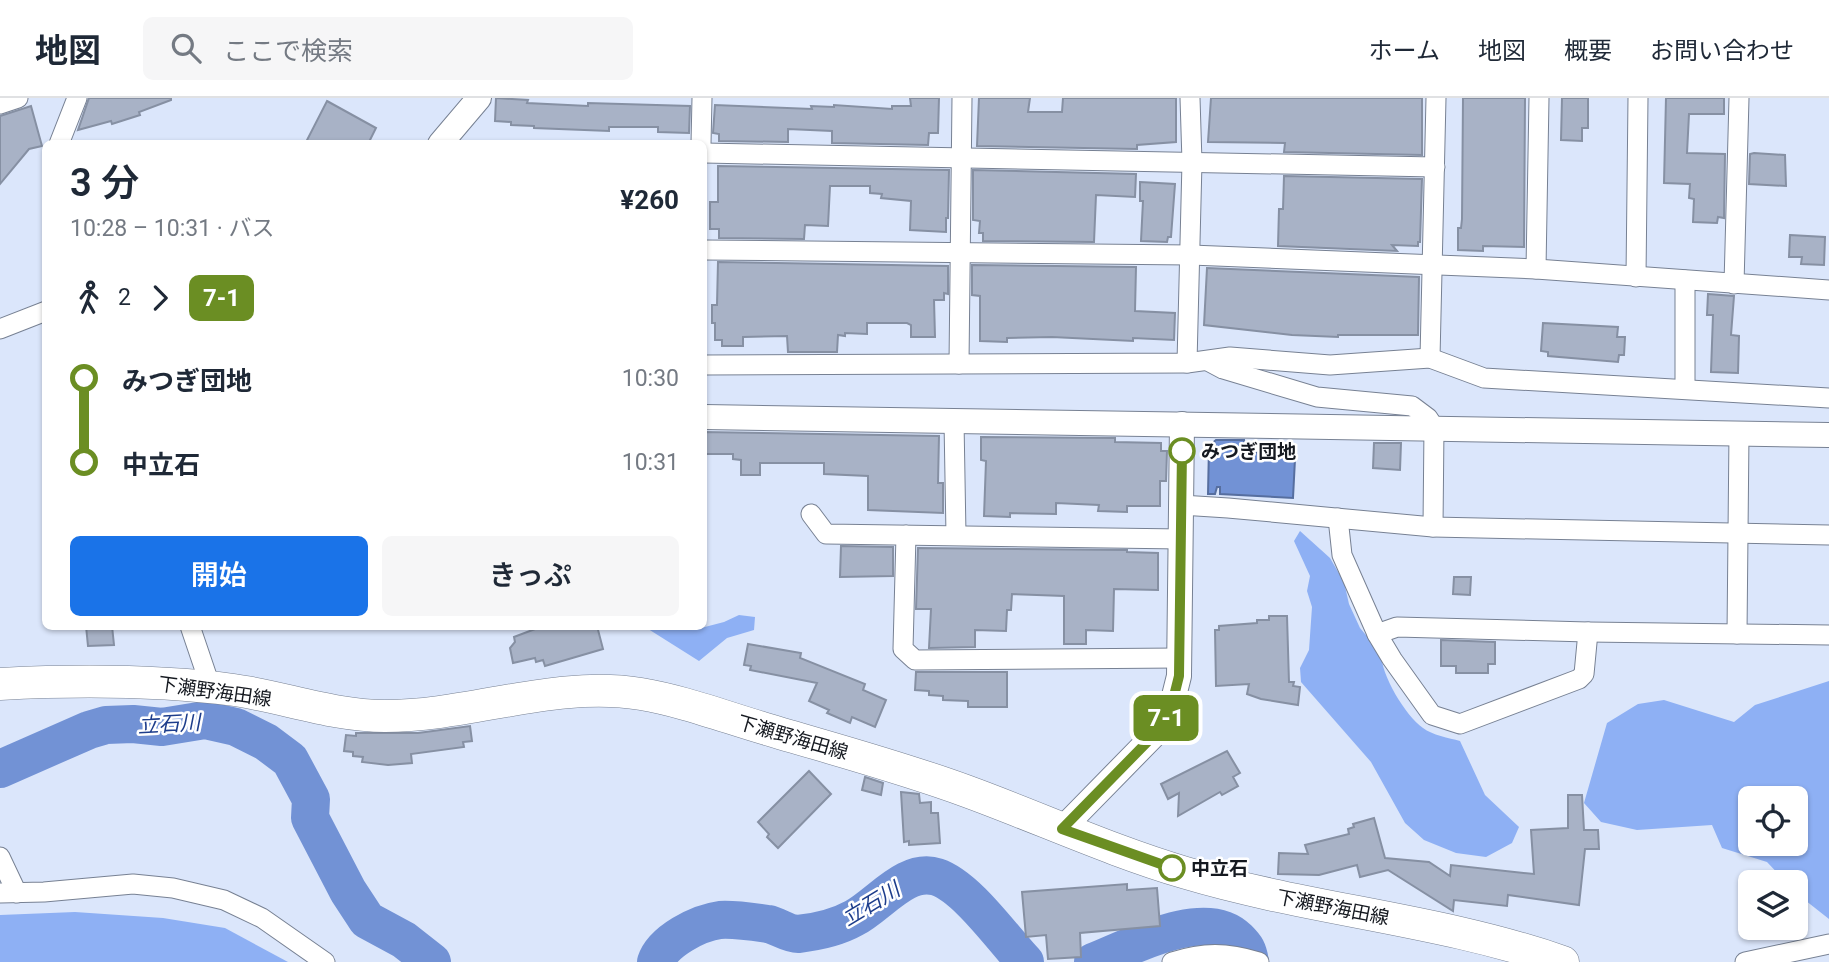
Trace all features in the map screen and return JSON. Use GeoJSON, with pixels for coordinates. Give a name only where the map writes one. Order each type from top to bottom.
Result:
{"type":"FeatureCollection","features":[{"type":"Feature","properties":{"kind":"main road","name":"下瀬野海田線"},"geometry":{"type":"LineString","coordinates":[[0,684],[152,683],[237,691],[323,709],[384,716],[586,691],[641,694],[891,766],[1186,873],[1270,895],[1481,937],[1513,954],[1563,962]]}},
{"type":"Feature","properties":{"kind":"street"},"geometry":{"type":"LineString","coordinates":[[0,104],[18,98]]}},
{"type":"Feature","properties":{"kind":"street"},"geometry":{"type":"LineString","coordinates":[[61,140],[77,98]]}},
{"type":"Feature","properties":{"kind":"street"},"geometry":{"type":"LineString","coordinates":[[443,140],[479,98]]}},
{"type":"Feature","properties":{"kind":"street"},"geometry":{"type":"LineString","coordinates":[[701,140],[702,98]]}},
{"type":"Feature","properties":{"kind":"street"},"geometry":{"type":"LineString","coordinates":[[958,364],[962,98]]}},
{"type":"Feature","properties":{"kind":"street"},"geometry":{"type":"LineString","coordinates":[[1191,98],[1191,255],[1197,362]]}},
{"type":"Feature","properties":{"kind":"street"},"geometry":{"type":"LineString","coordinates":[[1430,358],[1436,98]]}},
{"type":"Feature","properties":{"kind":"street"},"geometry":{"type":"LineString","coordinates":[[1536,269],[1539,98]]}},
{"type":"Feature","properties":{"kind":"street"},"geometry":{"type":"LineString","coordinates":[[1636,277],[1638,98]]}},
{"type":"Feature","properties":{"kind":"street"},"geometry":{"type":"LineString","coordinates":[[1734,284],[1739,98]]}},
{"type":"Feature","properties":{"kind":"street"},"geometry":{"type":"LineString","coordinates":[[707,153],[1435,167]]}},
{"type":"Feature","properties":{"kind":"street"},"geometry":{"type":"LineString","coordinates":[[707,250],[1191,255],[1536,269],[1829,290]]}},
{"type":"Feature","properties":{"kind":"street"},"geometry":{"type":"LineString","coordinates":[[1685,280],[1685,389]]}},
{"type":"Feature","properties":{"kind":"street"},"geometry":{"type":"LineString","coordinates":[[0,329],[42,313]]}},
{"type":"Feature","properties":{"kind":"street"},"geometry":{"type":"LineString","coordinates":[[707,365],[1197,362],[1230,357],[1330,365],[1430,358],[1484,378],[1829,398]]}},
{"type":"Feature","properties":{"kind":"street"},"geometry":{"type":"LineString","coordinates":[[1197,362],[1317,397],[1412,406],[1428,418],[1434,427],[1433,527]]}},
{"type":"Feature","properties":{"kind":"street"},"geometry":{"type":"LineString","coordinates":[[707,417],[1829,435]]}},
{"type":"Feature","properties":{"kind":"street"},"geometry":{"type":"LineString","coordinates":[[954,421],[956,535]]}},
{"type":"Feature","properties":{"kind":"street"},"geometry":{"type":"LineString","coordinates":[[1062,829],[1139,752],[1161,726],[1172,704],[1179,676],[1182,424]]}},
{"type":"Feature","properties":{"kind":"street"},"geometry":{"type":"LineString","coordinates":[[1737,634],[1739,433]]}},
{"type":"Feature","properties":{"kind":"street"},"geometry":{"type":"LineString","coordinates":[[1181,505],[1433,527],[1829,534]]}},
{"type":"Feature","properties":{"kind":"street"},"geometry":{"type":"LineString","coordinates":[[811,514],[826,534],[1182,538]]}},
{"type":"Feature","properties":{"kind":"street"},"geometry":{"type":"LineString","coordinates":[[1338,518],[1342,555],[1377,635],[1432,715],[1460,724],[1579,679],[1584,674],[1588,632]]}},
{"type":"Feature","properties":{"kind":"street"},"geometry":{"type":"LineString","coordinates":[[906,535],[903,649],[915,660],[1179,658]]}},
{"type":"Feature","properties":{"kind":"street"},"geometry":{"type":"LineString","coordinates":[[1377,635],[1397,627],[1829,635]]}},
{"type":"Feature","properties":{"kind":"street"},"geometry":{"type":"LineString","coordinates":[[191,630],[211,688]]}},
{"type":"Feature","properties":{"kind":"street"},"geometry":{"type":"LineString","coordinates":[[0,857],[9,893],[132,884],[173,888],[224,900],[261,918],[326,962]]}},
{"type":"Feature","properties":{"kind":"street"},"geometry":{"type":"LineString","coordinates":[[1745,962],[1829,944]]}},
{"type":"Feature","properties":{"kind":"street"},"geometry":{"type":"LineString","coordinates":[[1172,962],[1218,953],[1259,962]]}},
{"type":"Feature","properties":{"kind":"shaded area"},"geometry":{"type":"Polygon","coordinates":[[[1216,440],[1244,440],[1245,452],[1286,454],[1295,459],[1293,498],[1220,494],[1220,487],[1217,487],[1215,494],[1208,494],[1209,446],[1216,440]]]}},
{"type":"Feature","properties":{"kind":"shaded area"},"geometry":{"type":"Polygon","coordinates":[[[1300,531],[1330,558],[1344,582],[1349,604],[1360,628],[1381,653],[1385,672],[1395,694],[1409,714],[1427,730],[1460,741],[1485,795],[1519,827],[1512,843],[1486,857],[1456,853],[1424,840],[1405,823],[1371,762],[1301,682],[1300,668],[1309,650],[1312,607],[1307,591],[1310,576],[1294,541],[1300,531]]]}},
{"type":"Feature","properties":{"kind":"shaded area"},"geometry":{"type":"Polygon","coordinates":[[[739,615],[755,617],[754,630],[727,638],[699,661],[650,630],[707,630],[707,626],[739,615]]]}},
{"type":"Feature","properties":{"kind":"shaded area"},"geometry":{"type":"Polygon","coordinates":[[[1829,681],[1829,919],[1808,902],[1808,870],[1775,870],[1767,862],[1748,856],[1808,856],[1808,786],[1738,786],[1738,853],[1722,848],[1712,825],[1637,830],[1601,822],[1584,803],[1607,723],[1638,704],[1664,700],[1734,722],[1755,705],[1829,681]]]}},
{"type":"Feature","properties":{"kind":"shaded area"},"geometry":{"type":"Polygon","coordinates":[[[75,912],[163,918],[225,928],[288,962],[0,962],[0,915],[75,912]]]}},
{"type":"Feature","properties":{"kind":"building"},"geometry":{"type":"Polygon","coordinates":[[[89,98],[171,100],[139,112],[140,115],[112,124],[111,121],[78,130],[89,98]]]}},
{"type":"Feature","properties":{"kind":"building"},"geometry":{"type":"Polygon","coordinates":[[[496,98],[528,100],[527,103],[588,106],[588,103],[690,106],[689,133],[658,132],[658,127],[609,127],[609,131],[511,125],[511,122],[495,121],[496,98]]]}},
{"type":"Feature","properties":{"kind":"building"},"geometry":{"type":"Polygon","coordinates":[[[910,98],[939,98],[938,133],[929,133],[928,145],[832,143],[832,131],[788,129],[788,142],[719,141],[719,134],[713,133],[715,105],[812,109],[811,106],[834,105],[892,109],[892,106],[911,106],[910,98]]]}},
{"type":"Feature","properties":{"kind":"building"},"geometry":{"type":"Polygon","coordinates":[[[979,98],[1030,98],[1028,112],[1062,112],[1063,98],[1176,98],[1176,142],[1137,145],[1137,149],[977,146],[979,98]]]}},
{"type":"Feature","properties":{"kind":"building"},"geometry":{"type":"Polygon","coordinates":[[[1211,98],[1422,98],[1422,155],[1284,152],[1285,143],[1208,142],[1211,98]]]}},
{"type":"Feature","properties":{"kind":"building"},"geometry":{"type":"Polygon","coordinates":[[[1463,98],[1525,98],[1524,247],[1483,246],[1483,251],[1458,250],[1458,228],[1461,228],[1462,219],[1463,98]]]}},
{"type":"Feature","properties":{"kind":"building"},"geometry":{"type":"Polygon","coordinates":[[[1562,98],[1588,98],[1588,128],[1582,128],[1582,141],[1561,140],[1562,98]]]}},
{"type":"Feature","properties":{"kind":"building"},"geometry":{"type":"Polygon","coordinates":[[[1666,98],[1724,98],[1724,114],[1689,114],[1687,153],[1725,154],[1724,218],[1718,217],[1717,223],[1693,222],[1694,199],[1689,198],[1690,184],[1664,183],[1666,98]]]}},
{"type":"Feature","properties":{"kind":"building"},"geometry":{"type":"Polygon","coordinates":[[[327,101],[376,128],[370,140],[307,140],[327,101]]]}},
{"type":"Feature","properties":{"kind":"building"},"geometry":{"type":"Polygon","coordinates":[[[31,106],[42,146],[29,149],[0,184],[0,116],[31,106]]]}},
{"type":"Feature","properties":{"kind":"building"},"geometry":{"type":"Polygon","coordinates":[[[1750,154],[1785,155],[1786,186],[1749,184],[1750,154]]]}},
{"type":"Feature","properties":{"kind":"building"},"geometry":{"type":"Polygon","coordinates":[[[718,166],[949,170],[946,232],[910,230],[911,201],[881,198],[882,194],[870,193],[870,186],[830,186],[828,226],[805,225],[804,239],[719,238],[719,229],[710,229],[710,202],[718,202],[718,166]]]}},
{"type":"Feature","properties":{"kind":"building"},"geometry":{"type":"Polygon","coordinates":[[[973,170],[1136,174],[1135,197],[1096,195],[1094,242],[983,241],[983,233],[979,233],[980,221],[973,220],[973,170]]]}},
{"type":"Feature","properties":{"kind":"building"},"geometry":{"type":"Polygon","coordinates":[[[1284,176],[1422,179],[1418,246],[1392,245],[1397,251],[1278,246],[1279,209],[1283,209],[1284,176]]]}},
{"type":"Feature","properties":{"kind":"building"},"geometry":{"type":"Polygon","coordinates":[[[1140,182],[1175,184],[1171,237],[1168,237],[1167,242],[1141,241],[1143,201],[1140,201],[1140,182]]]}},
{"type":"Feature","properties":{"kind":"building"},"geometry":{"type":"Polygon","coordinates":[[[1790,235],[1825,237],[1824,265],[1801,264],[1802,257],[1789,257],[1790,235]]]}},
{"type":"Feature","properties":{"kind":"building"},"geometry":{"type":"Polygon","coordinates":[[[718,262],[948,266],[948,294],[944,293],[944,300],[934,300],[935,337],[911,337],[911,325],[907,323],[867,323],[867,334],[838,335],[837,352],[788,352],[787,336],[743,337],[743,346],[722,346],[722,340],[715,340],[715,323],[712,323],[712,305],[717,305],[718,262]]]}},
{"type":"Feature","properties":{"kind":"building"},"geometry":{"type":"Polygon","coordinates":[[[972,265],[1136,267],[1135,311],[1175,313],[1174,340],[1052,337],[1007,338],[1007,342],[980,341],[980,296],[972,295],[972,265]]]}},
{"type":"Feature","properties":{"kind":"building"},"geometry":{"type":"Polygon","coordinates":[[[1207,268],[1419,277],[1418,335],[1292,335],[1204,325],[1207,268]]]}},
{"type":"Feature","properties":{"kind":"building"},"geometry":{"type":"Polygon","coordinates":[[[1708,294],[1734,296],[1731,335],[1739,336],[1738,373],[1711,372],[1713,315],[1707,315],[1708,294]]]}},
{"type":"Feature","properties":{"kind":"building"},"geometry":{"type":"Polygon","coordinates":[[[1543,323],[1618,327],[1617,337],[1625,337],[1624,355],[1619,355],[1618,362],[1548,356],[1548,352],[1541,351],[1543,323]]]}},
{"type":"Feature","properties":{"kind":"building"},"geometry":{"type":"Polygon","coordinates":[[[707,432],[939,436],[938,483],[943,483],[943,513],[868,510],[868,476],[824,474],[824,463],[760,463],[760,475],[741,475],[741,460],[733,459],[733,454],[707,454],[707,432]]]}},
{"type":"Feature","properties":{"kind":"building"},"geometry":{"type":"Polygon","coordinates":[[[981,437],[1115,438],[1115,442],[1161,443],[1161,451],[1167,451],[1166,481],[1160,481],[1160,506],[1127,506],[1127,512],[1098,511],[1099,505],[1056,503],[1056,514],[1010,513],[1010,517],[984,516],[986,461],[981,460],[981,437]]]}},
{"type":"Feature","properties":{"kind":"building"},"geometry":{"type":"Polygon","coordinates":[[[1374,443],[1401,443],[1400,470],[1373,468],[1374,443]]]}},
{"type":"Feature","properties":{"kind":"building"},"geometry":{"type":"Polygon","coordinates":[[[841,546],[893,547],[893,576],[840,577],[841,546]]]}},
{"type":"Feature","properties":{"kind":"building"},"geometry":{"type":"Polygon","coordinates":[[[918,548],[1127,550],[1158,553],[1158,590],[1114,589],[1113,631],[1086,630],[1086,644],[1064,644],[1064,596],[1012,594],[1011,610],[1007,610],[1006,631],[975,630],[975,647],[929,648],[931,609],[916,609],[918,548]]]}},
{"type":"Feature","properties":{"kind":"building"},"geometry":{"type":"Polygon","coordinates":[[[1454,577],[1471,577],[1470,595],[1453,594],[1454,577]]]}},
{"type":"Feature","properties":{"kind":"building"},"geometry":{"type":"Polygon","coordinates":[[[1269,616],[1287,616],[1289,682],[1300,687],[1298,705],[1247,694],[1249,684],[1216,686],[1215,630],[1219,630],[1219,626],[1269,620],[1269,616]]]}},
{"type":"Feature","properties":{"kind":"building"},"geometry":{"type":"Polygon","coordinates":[[[86,630],[112,630],[114,645],[88,646],[86,630]]]}},
{"type":"Feature","properties":{"kind":"building"},"geometry":{"type":"Polygon","coordinates":[[[532,630],[598,630],[603,649],[545,666],[543,660],[536,662],[535,658],[513,663],[510,648],[515,642],[514,637],[532,630]]]}},
{"type":"Feature","properties":{"kind":"building"},"geometry":{"type":"Polygon","coordinates":[[[1441,640],[1495,642],[1495,664],[1488,664],[1488,673],[1456,673],[1456,666],[1441,666],[1441,640]]]}},
{"type":"Feature","properties":{"kind":"building"},"geometry":{"type":"Polygon","coordinates":[[[748,644],[801,653],[800,658],[865,684],[863,690],[886,700],[875,727],[852,717],[850,723],[809,701],[817,683],[750,670],[751,666],[744,665],[748,644]]]}},
{"type":"Feature","properties":{"kind":"building"},"geometry":{"type":"Polygon","coordinates":[[[916,672],[1007,672],[1007,707],[968,707],[968,701],[943,700],[943,696],[929,695],[929,691],[915,690],[916,672]]]}},
{"type":"Feature","properties":{"kind":"building"},"geometry":{"type":"Polygon","coordinates":[[[470,726],[472,741],[463,742],[464,747],[411,754],[412,763],[388,765],[362,762],[363,757],[344,751],[346,735],[356,736],[356,733],[418,733],[470,726]]]}},
{"type":"Feature","properties":{"kind":"building"},"geometry":{"type":"Polygon","coordinates":[[[1227,751],[1240,773],[1233,777],[1238,786],[1222,795],[1220,792],[1178,816],[1179,793],[1168,799],[1161,784],[1227,751]]]}},
{"type":"Feature","properties":{"kind":"building"},"geometry":{"type":"Polygon","coordinates":[[[809,771],[831,794],[778,848],[758,822],[809,771]]]}},
{"type":"Feature","properties":{"kind":"building"},"geometry":{"type":"Polygon","coordinates":[[[865,777],[883,783],[881,795],[862,790],[865,777]]]}},
{"type":"Feature","properties":{"kind":"building"},"geometry":{"type":"Polygon","coordinates":[[[901,792],[919,794],[920,803],[931,802],[931,813],[938,813],[940,843],[909,845],[909,841],[904,842],[901,792]]]}},
{"type":"Feature","properties":{"kind":"building"},"geometry":{"type":"Polygon","coordinates":[[[1568,795],[1582,795],[1584,830],[1598,830],[1599,849],[1585,849],[1579,905],[1508,895],[1507,906],[1454,900],[1453,911],[1388,870],[1360,877],[1357,865],[1319,875],[1278,874],[1279,853],[1308,854],[1305,845],[1349,834],[1348,829],[1354,827],[1353,824],[1374,818],[1385,858],[1429,862],[1450,876],[1451,865],[1534,874],[1531,830],[1568,828],[1568,795]]]}},
{"type":"Feature","properties":{"kind":"building"},"geometry":{"type":"Polygon","coordinates":[[[1127,884],[1127,890],[1157,888],[1160,926],[1080,933],[1081,957],[1048,959],[1046,935],[1026,937],[1022,892],[1127,884]]]}},
{"type":"Feature","properties":{"kind":"waterway","name":"立石川"},"geometry":{"type":"LineString","coordinates":[[0,769],[106,725],[162,727],[205,720],[236,727],[266,742],[290,760],[311,799],[310,818],[348,891],[367,920],[404,940],[432,962]]}},
{"type":"Feature","properties":{"kind":"waterway","name":"立石川"},"geometry":{"type":"LineString","coordinates":[[656,962],[666,947],[682,934],[711,922],[731,920],[762,923],[798,934],[819,930],[854,918],[904,882],[926,875],[937,877],[960,891],[1025,962]]}},
{"type":"Feature","properties":{"kind":"waterway","name":"立石川"},"geometry":{"type":"LineString","coordinates":[[1093,962],[1167,933],[1206,927],[1224,930],[1238,939],[1246,949],[1250,962]]}},
{"type":"Feature","properties":{"kind":"bus line","name":"7-1"},"geometry":{"type":"LineString","coordinates":[[1172,868],[1062,829],[1155,734],[1172,704],[1179,676],[1182,451]]}},
{"type":"Feature","properties":{"kind":"place","name":"みつぎ団地"},"geometry":{"type":"Point","coordinates":[1182,451]}},
{"type":"Feature","properties":{"kind":"place","name":"中立石"},"geometry":{"type":"Point","coordinates":[1172,868]}}]}
